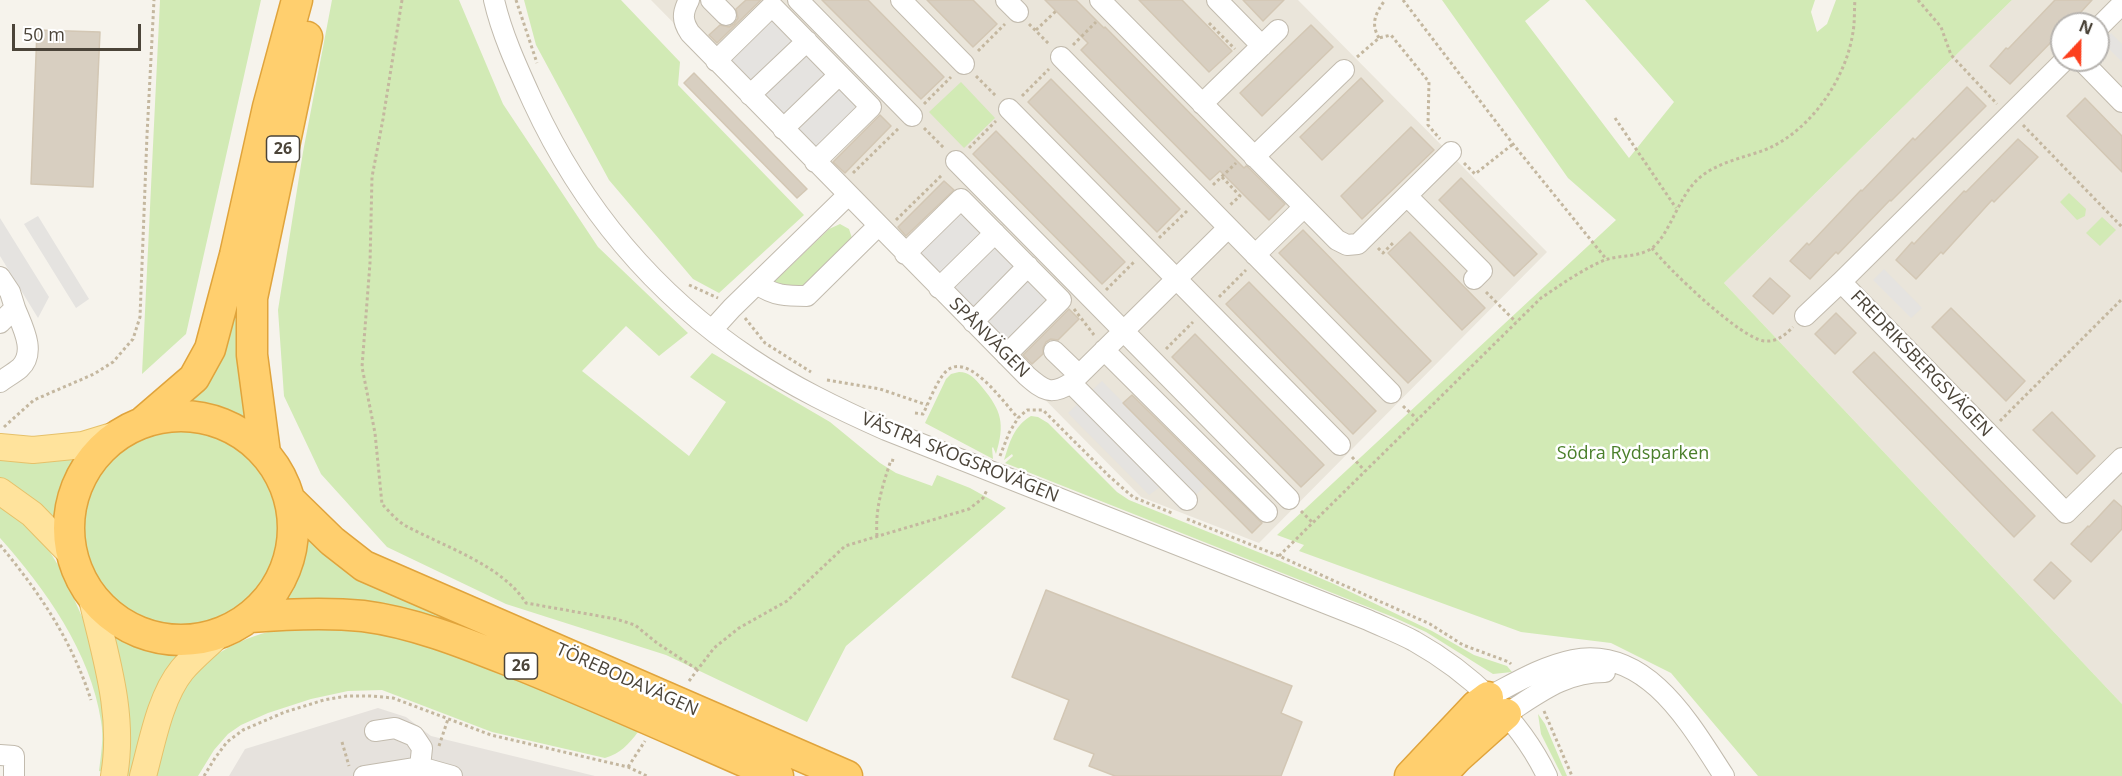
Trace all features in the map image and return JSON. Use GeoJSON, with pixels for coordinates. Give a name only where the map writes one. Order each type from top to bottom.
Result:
{"type":"FeatureCollection","features":[{"type":"Feature","properties":{"kind":"highway","name":"26"},"geometry":{"type":"LineString","coordinates":[[131,429],[161,418],[199,417],[236,429],[252,440],[266,453],[281,476],[291,501],[294,534],[287,565],[272,594],[250,617],[219,634],[205,638],[177,640],[149,635],[123,624],[100,606],[80,575],[72,555],[70,520],[77,487],[94,458],[194,378],[210,349],[235,255],[268,107],[297,0]]}},
{"type":"Feature","properties":{"kind":"highway","name":"26"},"geometry":{"type":"LineString","coordinates":[[266,453],[252,355],[252,298],[315,0]]}},
{"type":"Feature","properties":{"kind":"highway","name":"TÖREBODAVÄGEN"},"geometry":{"type":"LineString","coordinates":[[291,501],[332,541],[364,566],[847,776]]}},
{"type":"Feature","properties":{"kind":"highway","name":"TÖREBODAVÄGEN"},"geometry":{"type":"LineString","coordinates":[[250,617],[310,614],[364,616],[409,626],[471,645],[593,694],[778,776]]}},
{"type":"Feature","properties":{"kind":"highway"},"geometry":{"type":"LineString","coordinates":[[1410,776],[1476,706],[1497,706]]}},
{"type":"Feature","properties":{"kind":"highway"},"geometry":{"type":"LineString","coordinates":[[1440,776],[1458,757],[1497,706]]}},
{"type":"Feature","properties":{"kind":"main road"},"geometry":{"type":"LineString","coordinates":[[2,438],[33,450],[83,445],[131,429]]}},
{"type":"Feature","properties":{"kind":"main road"},"geometry":{"type":"LineString","coordinates":[[0,491],[32,514],[72,555]]}},
{"type":"Feature","properties":{"kind":"main road"},"geometry":{"type":"LineString","coordinates":[[91,595],[114,690],[117,732],[114,776]]}},
{"type":"Feature","properties":{"kind":"main road"},"geometry":{"type":"LineString","coordinates":[[143,776],[170,690],[182,670],[219,634]]}},
{"type":"Feature","properties":{"kind":"street","name":"VÄSTRA SKOGSROVÄGEN"},"geometry":{"type":"LineString","coordinates":[[494,0],[519,71],[547,131],[579,184],[620,242],[661,286],[712,330],[750,358],[788,381],[886,430],[1368,620],[1412,641],[1455,668],[1497,706],[1533,749],[1547,776]]}},
{"type":"Feature","properties":{"kind":"street","name":"SPÅNVÄGEN"},"geometry":{"type":"LineString","coordinates":[[689,0],[684,9],[683,22],[690,33],[815,162],[849,186],[878,226],[1006,355],[1039,386],[1051,391],[1061,390],[1075,379]]}},
{"type":"Feature","properties":{"kind":"street"},"geometry":{"type":"LineString","coordinates":[[711,0],[726,15]]}},
{"type":"Feature","properties":{"kind":"street"},"geometry":{"type":"LineString","coordinates":[[798,0],[912,116]]}},
{"type":"Feature","properties":{"kind":"street"},"geometry":{"type":"LineString","coordinates":[[902,0],[964,64]]}},
{"type":"Feature","properties":{"kind":"street"},"geometry":{"type":"LineString","coordinates":[[1100,0],[1336,240],[1347,245],[1358,244],[1451,152]]}},
{"type":"Feature","properties":{"kind":"street"},"geometry":{"type":"LineString","coordinates":[[1217,0],[1262,46]]}},
{"type":"Feature","properties":{"kind":"street"},"geometry":{"type":"LineString","coordinates":[[2110,16],[2122,4]]}},
{"type":"Feature","properties":{"kind":"street"},"geometry":{"type":"LineString","coordinates":[[716,61],[772,6],[807,41],[871,107],[815,162]]}},
{"type":"Feature","properties":{"kind":"street"},"geometry":{"type":"LineString","coordinates":[[1202,104],[1278,30]]}},
{"type":"Feature","properties":{"kind":"street"},"geometry":{"type":"LineString","coordinates":[[750,95],[807,41]]}},
{"type":"Feature","properties":{"kind":"street"},"geometry":{"type":"LineString","coordinates":[[1061,57],[1391,393]]}},
{"type":"Feature","properties":{"kind":"street"},"geometry":{"type":"LineString","coordinates":[[1251,154],[1344,70]]}},
{"type":"Feature","properties":{"kind":"street","name":"FREDRIKSBERGSVÄGEN"},"geometry":{"type":"LineString","coordinates":[[2053,72],[1841,282],[2066,513],[2122,458]]}},
{"type":"Feature","properties":{"kind":"street"},"geometry":{"type":"LineString","coordinates":[[2093,72],[2122,102]]}},
{"type":"Feature","properties":{"kind":"street"},"geometry":{"type":"LineString","coordinates":[[783,129],[839,75]]}},
{"type":"Feature","properties":{"kind":"street"},"geometry":{"type":"LineString","coordinates":[[1009,109],[1340,445]]}},
{"type":"Feature","properties":{"kind":"street"},"geometry":{"type":"LineString","coordinates":[[956,161],[1289,499]]}},
{"type":"Feature","properties":{"kind":"street"},"geometry":{"type":"LineString","coordinates":[[712,330],[849,186]]}},
{"type":"Feature","properties":{"kind":"street"},"geometry":{"type":"LineString","coordinates":[[1407,195],[1482,271],[1474,279]]}},
{"type":"Feature","properties":{"kind":"street"},"geometry":{"type":"LineString","coordinates":[[905,254],[961,199],[1060,300],[1006,355]]}},
{"type":"Feature","properties":{"kind":"street"},"geometry":{"type":"LineString","coordinates":[[1255,255],[1304,207]]}},
{"type":"Feature","properties":{"kind":"street"},"geometry":{"type":"LineString","coordinates":[[1075,379],[1211,244],[1223,222]]}},
{"type":"Feature","properties":{"kind":"street"},"geometry":{"type":"LineString","coordinates":[[758,284],[767,291],[783,297],[807,296],[878,226]]}},
{"type":"Feature","properties":{"kind":"street"},"geometry":{"type":"LineString","coordinates":[[939,288],[995,233]]}},
{"type":"Feature","properties":{"kind":"street"},"geometry":{"type":"LineString","coordinates":[[973,322],[1028,267]]}},
{"type":"Feature","properties":{"kind":"street"},"geometry":{"type":"LineString","coordinates":[[0,277],[10,292],[25,331],[29,351],[22,366],[0,382]]}},
{"type":"Feature","properties":{"kind":"street"},"geometry":{"type":"LineString","coordinates":[[1805,316],[1841,282]]}},
{"type":"Feature","properties":{"kind":"street"},"geometry":{"type":"LineString","coordinates":[[0,323],[15,308]]}},
{"type":"Feature","properties":{"kind":"street"},"geometry":{"type":"LineString","coordinates":[[1104,350],[1267,512]]}},
{"type":"Feature","properties":{"kind":"street"},"geometry":{"type":"LineString","coordinates":[[1054,351],[1075,379],[1187,500]]}},
{"type":"Feature","properties":{"kind":"street"},"geometry":{"type":"LineString","coordinates":[[1497,706],[1543,670],[1575,660],[1608,660],[1623,664],[1656,687],[1672,702],[1724,776]]}},
{"type":"Feature","properties":{"kind":"street"},"geometry":{"type":"LineString","coordinates":[[375,731],[395,728],[414,736],[422,748],[420,767]]}},
{"type":"Feature","properties":{"kind":"street"},"geometry":{"type":"LineString","coordinates":[[0,755],[14,756],[14,776]]}},
{"type":"Feature","properties":{"kind":"street"},"geometry":{"type":"LineString","coordinates":[[357,774],[384,774],[420,767],[452,776]]}},
{"type":"Feature","properties":{"kind":"path"},"geometry":{"type":"LineString","coordinates":[[2,438],[12,418],[34,400],[94,374],[113,362],[133,339],[140,317],[154,0]]}},
{"type":"Feature","properties":{"kind":"path"},"geometry":{"type":"LineString","coordinates":[[402,0],[372,177],[370,263],[362,367],[375,433],[382,504],[404,525],[444,544],[501,578],[518,590],[526,603],[616,619],[635,625],[657,643],[698,670]]}},
{"type":"Feature","properties":{"kind":"path"},"geometry":{"type":"LineString","coordinates":[[516,0],[538,67]]}},
{"type":"Feature","properties":{"kind":"path"},"geometry":{"type":"LineString","coordinates":[[1379,38],[1373,24],[1385,0]]}},
{"type":"Feature","properties":{"kind":"path"},"geometry":{"type":"LineString","coordinates":[[1403,0],[1513,144],[1607,260]]}},
{"type":"Feature","properties":{"kind":"path"},"geometry":{"type":"LineString","coordinates":[[1279,556],[1541,298],[1564,282],[1607,260],[1641,253],[1652,248],[1665,232],[1676,208],[1697,180],[1721,164],[1768,148],[1794,135],[1831,89],[1845,61],[1853,33],[1855,0]]}},
{"type":"Feature","properties":{"kind":"path"},"geometry":{"type":"LineString","coordinates":[[849,186],[912,116],[964,64],[1012,6],[1061,57]]}},
{"type":"Feature","properties":{"kind":"path"},"geometry":{"type":"LineString","coordinates":[[1036,30],[1056,11]]}},
{"type":"Feature","properties":{"kind":"path"},"geometry":{"type":"LineString","coordinates":[[1209,23],[1247,61]]}},
{"type":"Feature","properties":{"kind":"path"},"geometry":{"type":"LineString","coordinates":[[1344,70],[1379,38],[1391,35],[1430,82],[1428,125],[1451,152],[1475,174],[1513,144]]}},
{"type":"Feature","properties":{"kind":"path"},"geometry":{"type":"LineString","coordinates":[[964,64],[1009,109]]}},
{"type":"Feature","properties":{"kind":"path"},"geometry":{"type":"LineString","coordinates":[[912,116],[956,161]]}},
{"type":"Feature","properties":{"kind":"path"},"geometry":{"type":"LineString","coordinates":[[1615,118],[1676,208]]}},
{"type":"Feature","properties":{"kind":"path"},"geometry":{"type":"LineString","coordinates":[[1094,301],[1222,177],[1251,154]]}},
{"type":"Feature","properties":{"kind":"path"},"geometry":{"type":"LineString","coordinates":[[1222,177],[1240,196],[1223,222]]}},
{"type":"Feature","properties":{"kind":"path"},"geometry":{"type":"LineString","coordinates":[[1652,248],[1705,300],[1750,337],[1766,342],[1780,339],[1805,316]]}},
{"type":"Feature","properties":{"kind":"path"},"geometry":{"type":"LineString","coordinates":[[687,283],[698,290],[715,295],[751,325],[765,343],[814,374]]}},
{"type":"Feature","properties":{"kind":"path"},"geometry":{"type":"LineString","coordinates":[[1988,433],[2122,299]]}},
{"type":"Feature","properties":{"kind":"path"},"geometry":{"type":"LineString","coordinates":[[1060,300],[1070,305],[1080,315],[1104,350]]}},
{"type":"Feature","properties":{"kind":"path"},"geometry":{"type":"LineString","coordinates":[[915,413],[923,414],[942,377],[949,369],[957,366],[980,375],[1018,418]]}},
{"type":"Feature","properties":{"kind":"path"},"geometry":{"type":"LineString","coordinates":[[824,380],[880,389],[927,405]]}},
{"type":"Feature","properties":{"kind":"path"},"geometry":{"type":"LineString","coordinates":[[1000,456],[1018,418],[1027,410],[1043,410],[1133,497],[1279,556],[1430,624],[1463,645],[1509,662],[1513,666]]}},
{"type":"Feature","properties":{"kind":"path"},"geometry":{"type":"LineString","coordinates":[[877,536],[876,518],[879,496],[891,460],[896,461]]}},
{"type":"Feature","properties":{"kind":"path"},"geometry":{"type":"LineString","coordinates":[[685,687],[714,648],[739,628],[787,601],[845,546],[969,509],[983,498],[989,485]]}},
{"type":"Feature","properties":{"kind":"path"},"geometry":{"type":"LineString","coordinates":[[0,545],[35,588],[64,634],[92,701]]}},
{"type":"Feature","properties":{"kind":"path"},"geometry":{"type":"LineString","coordinates":[[1541,704],[1572,776]]}},
{"type":"Feature","properties":{"kind":"path"},"geometry":{"type":"LineString","coordinates":[[647,776],[628,767],[649,734]]}},
{"type":"Feature","properties":{"kind":"path"},"geometry":{"type":"LineString","coordinates":[[342,742],[357,774]]}},
{"type":"Feature","properties":{"kind":"shaded area"},"geometry":{"type":"Polygon","coordinates":[[[651,0],[1298,0],[1547,252],[1259,543],[1141,497],[651,0]]]}},
{"type":"Feature","properties":{"kind":"shaded area"},"geometry":{"type":"Polygon","coordinates":[[[2012,0],[2122,0],[2122,704],[1724,283],[2012,0]]]}},
{"type":"Feature","properties":{"kind":"shaded area"},"geometry":{"type":"Polygon","coordinates":[[[777,16],[865,106],[816,153],[728,64],[777,16]]]}},
{"type":"Feature","properties":{"kind":"shaded area"},"geometry":{"type":"Polygon","coordinates":[[[2110,34],[2122,44],[2122,62],[2110,50],[2110,34]]]}},
{"type":"Feature","properties":{"kind":"shaded area"},"geometry":{"type":"Polygon","coordinates":[[[964,207],[1053,297],[1004,345],[916,255],[964,207]]]}},
{"type":"Feature","properties":{"kind":"shaded area"},"geometry":{"type":"Polygon","coordinates":[[[38,216],[89,299],[76,308],[24,224],[38,216]]]}},
{"type":"Feature","properties":{"kind":"shaded area"},"geometry":{"type":"Polygon","coordinates":[[[0,218],[49,297],[38,318],[0,256],[0,218]]]}},
{"type":"Feature","properties":{"kind":"shaded area"},"geometry":{"type":"Polygon","coordinates":[[[1884,269],[1922,308],[1911,318],[1873,280],[1884,269]]]}},
{"type":"Feature","properties":{"kind":"shaded area"},"geometry":{"type":"Polygon","coordinates":[[[1102,381],[1205,486],[1180,510],[1160,487],[1149,495],[1068,413],[1102,381]]]}},
{"type":"Feature","properties":{"kind":"shaded area"},"geometry":{"type":"Polygon","coordinates":[[[378,708],[406,717],[431,736],[595,776],[229,776],[245,749],[378,708]]]}},
{"type":"Feature","properties":{"kind":"green space"},"geometry":{"type":"Polygon","coordinates":[[[160,0],[261,0],[186,334],[142,374],[160,0]]]}},
{"type":"Feature","properties":{"kind":"green space"},"geometry":{"type":"Polygon","coordinates":[[[332,0],[459,0],[503,104],[598,247],[688,333],[659,356],[626,326],[582,371],[689,456],[726,402],[690,377],[712,353],[830,422],[880,463],[896,473],[932,486],[937,475],[970,488],[1006,508],[846,646],[807,722],[666,655],[506,604],[387,547],[321,474],[284,396],[278,310],[303,152],[332,0]]]}},
{"type":"Feature","properties":{"kind":"green space"},"geometry":{"type":"Polygon","coordinates":[[[524,0],[621,0],[680,62],[678,85],[804,215],[719,293],[693,279],[609,180],[536,45],[524,0]]]}},
{"type":"Feature","properties":{"kind":"green space","name":"Södra Rydsparken"},"geometry":{"type":"Polygon","coordinates":[[[1442,0],[1550,0],[1525,21],[1629,158],[1674,102],[1585,0],[1815,0],[1811,12],[1817,32],[1827,24],[1836,0],[2012,0],[1724,283],[2122,704],[2122,776],[1758,776],[1671,673],[1611,643],[1521,632],[1299,551],[1304,545],[1277,535],[1616,220],[1568,178],[1442,0]]]}},
{"type":"Feature","properties":{"kind":"green space"},"geometry":{"type":"Polygon","coordinates":[[[961,82],[995,118],[964,148],[929,112],[961,82]]]}},
{"type":"Feature","properties":{"kind":"green space"},"geometry":{"type":"Polygon","coordinates":[[[2069,193],[2086,209],[2085,216],[2077,220],[2060,202],[2069,193]]]}},
{"type":"Feature","properties":{"kind":"green space"},"geometry":{"type":"Polygon","coordinates":[[[2102,217],[2116,230],[2100,246],[2086,233],[2102,217]]]}},
{"type":"Feature","properties":{"kind":"green space"},"geometry":{"type":"Polygon","coordinates":[[[840,224],[849,229],[852,238],[804,289],[771,285],[829,229],[840,224]]]}},
{"type":"Feature","properties":{"kind":"green space"},"geometry":{"type":"Polygon","coordinates":[[[247,248],[255,432],[222,416],[186,408],[185,402],[247,248]]]}},
{"type":"Feature","properties":{"kind":"green space"},"geometry":{"type":"Polygon","coordinates":[[[966,373],[975,379],[998,411],[1001,426],[996,454],[992,448],[993,459],[925,423],[946,379],[951,374],[966,373]]]}},
{"type":"Feature","properties":{"kind":"green space"},"geometry":{"type":"Polygon","coordinates":[[[1031,416],[1048,423],[1117,492],[1129,500],[1334,584],[1432,631],[1474,655],[1507,666],[1512,672],[1493,674],[1426,632],[1393,617],[1005,463],[1013,456],[1012,454],[1004,460],[1013,435],[1031,416]]]}},
{"type":"Feature","properties":{"kind":"green space"},"geometry":{"type":"Polygon","coordinates":[[[173,425],[193,425],[222,432],[248,448],[262,462],[278,488],[285,527],[278,566],[262,592],[248,606],[213,625],[193,629],[173,629],[144,622],[118,606],[104,592],[85,557],[81,537],[81,517],[88,488],[104,462],[118,448],[153,429],[173,425]]]}},
{"type":"Feature","properties":{"kind":"green space"},"geometry":{"type":"Polygon","coordinates":[[[0,454],[86,456],[70,490],[64,527],[59,530],[0,482],[0,454]]]}},
{"type":"Feature","properties":{"kind":"green space"},"geometry":{"type":"Polygon","coordinates":[[[0,502],[42,539],[61,570],[88,630],[106,698],[104,772],[99,771],[101,721],[96,696],[87,671],[77,646],[49,600],[0,538],[0,502]]]}},
{"type":"Feature","properties":{"kind":"green space"},"geometry":{"type":"Polygon","coordinates":[[[301,531],[449,616],[447,623],[388,604],[387,607],[275,601],[293,568],[301,531]]]}},
{"type":"Feature","properties":{"kind":"green space"},"geometry":{"type":"Polygon","coordinates":[[[110,621],[135,635],[162,643],[181,645],[185,650],[132,776],[122,776],[110,621]]]}},
{"type":"Feature","properties":{"kind":"green space"},"geometry":{"type":"Polygon","coordinates":[[[302,627],[362,627],[453,654],[526,682],[638,732],[624,748],[605,758],[492,732],[382,690],[348,691],[311,699],[268,713],[241,725],[228,734],[214,750],[198,776],[155,776],[175,702],[189,679],[212,658],[239,642],[268,632],[302,627]]]}},
{"type":"Feature","properties":{"kind":"green space"},"geometry":{"type":"Polygon","coordinates":[[[1538,714],[1545,724],[1567,776],[1562,776],[1541,734],[1538,714]]]}},
{"type":"Feature","properties":{"kind":"building"},"geometry":{"type":"Polygon","coordinates":[[[746,0],[761,0],[717,43],[709,35],[720,25],[729,27],[734,24],[738,18],[736,9],[746,0]]]}},
{"type":"Feature","properties":{"kind":"building"},"geometry":{"type":"Polygon","coordinates":[[[822,0],[868,0],[944,77],[921,99],[822,0]]]}},
{"type":"Feature","properties":{"kind":"building"},"geometry":{"type":"Polygon","coordinates":[[[927,0],[973,0],[997,24],[973,47],[927,0]]]}},
{"type":"Feature","properties":{"kind":"building"},"geometry":{"type":"Polygon","coordinates":[[[1045,0],[1076,0],[1244,168],[1248,167],[1285,204],[1269,220],[1220,171],[1210,180],[1081,50],[1088,43],[1045,0]]]}},
{"type":"Feature","properties":{"kind":"building"},"geometry":{"type":"Polygon","coordinates":[[[1139,0],[1182,0],[1232,51],[1209,72],[1139,0]]]}},
{"type":"Feature","properties":{"kind":"building"},"geometry":{"type":"Polygon","coordinates":[[[1243,0],[1284,0],[1263,21],[1243,0]]]}},
{"type":"Feature","properties":{"kind":"building"},"geometry":{"type":"Polygon","coordinates":[[[2055,0],[2092,0],[2081,12],[2050,12],[2050,43],[2010,84],[1990,66],[2006,48],[2008,49],[2055,0]]]}},
{"type":"Feature","properties":{"kind":"building"},"geometry":{"type":"Polygon","coordinates":[[[1311,25],[1333,47],[1262,116],[1240,93],[1311,25]]]}},
{"type":"Feature","properties":{"kind":"building"},"geometry":{"type":"Polygon","coordinates":[[[37,30],[100,32],[93,187],[31,184],[37,30]]]}},
{"type":"Feature","properties":{"kind":"building"},"geometry":{"type":"Polygon","coordinates":[[[694,73],[807,189],[797,198],[684,83],[694,73]]]}},
{"type":"Feature","properties":{"kind":"building"},"geometry":{"type":"Polygon","coordinates":[[[1361,78],[1383,101],[1322,160],[1300,137],[1361,78]]]}},
{"type":"Feature","properties":{"kind":"building"},"geometry":{"type":"Polygon","coordinates":[[[1051,79],[1180,209],[1157,232],[1028,102],[1051,79]]]}},
{"type":"Feature","properties":{"kind":"building"},"geometry":{"type":"Polygon","coordinates":[[[1967,87],[1986,106],[1838,254],[1836,252],[1810,279],[1790,261],[1807,243],[1809,245],[1913,138],[1915,140],[1967,87]]]}},
{"type":"Feature","properties":{"kind":"building"},"geometry":{"type":"Polygon","coordinates":[[[2085,98],[2122,136],[2122,172],[2067,116],[2085,98]]]}},
{"type":"Feature","properties":{"kind":"building"},"geometry":{"type":"Polygon","coordinates":[[[880,115],[891,126],[845,173],[833,162],[880,115]]]}},
{"type":"Feature","properties":{"kind":"building"},"geometry":{"type":"Polygon","coordinates":[[[1411,127],[1434,150],[1362,219],[1341,196],[1411,127]]]}},
{"type":"Feature","properties":{"kind":"building"},"geometry":{"type":"Polygon","coordinates":[[[996,131],[1125,262],[1102,284],[973,154],[996,131]]]}},
{"type":"Feature","properties":{"kind":"building"},"geometry":{"type":"Polygon","coordinates":[[[2018,139],[2038,157],[1994,202],[1992,200],[1943,254],[1941,252],[1916,279],[1896,260],[2018,139]]]}},
{"type":"Feature","properties":{"kind":"building"},"geometry":{"type":"Polygon","coordinates":[[[1461,178],[1537,254],[1514,276],[1439,200],[1461,178]]]}},
{"type":"Feature","properties":{"kind":"building"},"geometry":{"type":"Polygon","coordinates":[[[944,181],[954,190],[906,236],[898,227],[944,181]]]}},
{"type":"Feature","properties":{"kind":"building"},"geometry":{"type":"Polygon","coordinates":[[[1303,230],[1431,361],[1408,383],[1279,253],[1303,230]]]}},
{"type":"Feature","properties":{"kind":"building"},"geometry":{"type":"Polygon","coordinates":[[[1410,232],[1485,308],[1462,330],[1388,253],[1410,232]]]}},
{"type":"Feature","properties":{"kind":"building"},"geometry":{"type":"Polygon","coordinates":[[[1770,278],[1790,296],[1773,314],[1753,296],[1770,278]]]}},
{"type":"Feature","properties":{"kind":"building"},"geometry":{"type":"Polygon","coordinates":[[[1249,282],[1376,411],[1353,434],[1226,304],[1249,282]]]}},
{"type":"Feature","properties":{"kind":"building"},"geometry":{"type":"Polygon","coordinates":[[[1951,308],[2025,381],[2006,401],[1932,327],[1951,308]]]}},
{"type":"Feature","properties":{"kind":"building"},"geometry":{"type":"Polygon","coordinates":[[[1069,309],[1079,319],[1058,340],[1051,339],[1046,342],[1043,354],[1032,364],[1023,355],[1069,309]]]}},
{"type":"Feature","properties":{"kind":"building"},"geometry":{"type":"Polygon","coordinates":[[[1836,313],[1856,333],[1835,354],[1815,334],[1836,313]]]}},
{"type":"Feature","properties":{"kind":"building"},"geometry":{"type":"Polygon","coordinates":[[[1195,334],[1324,465],[1301,487],[1172,357],[1195,334]]]}},
{"type":"Feature","properties":{"kind":"building"},"geometry":{"type":"Polygon","coordinates":[[[1874,352],[2035,516],[2014,537],[1853,372],[1874,352]]]}},
{"type":"Feature","properties":{"kind":"building"},"geometry":{"type":"Polygon","coordinates":[[[1132,395],[1262,523],[1252,533],[1123,403],[1132,395]]]}},
{"type":"Feature","properties":{"kind":"building"},"geometry":{"type":"Polygon","coordinates":[[[2052,412],[2095,456],[2077,474],[2033,430],[2052,412]]]}},
{"type":"Feature","properties":{"kind":"building"},"geometry":{"type":"Polygon","coordinates":[[[2114,500],[2122,507],[2122,529],[2091,562],[2071,544],[2114,500]]]}},
{"type":"Feature","properties":{"kind":"building"},"geometry":{"type":"Polygon","coordinates":[[[2051,562],[2071,581],[2054,599],[2034,580],[2051,562]]]}},
{"type":"Feature","properties":{"kind":"building"},"geometry":{"type":"Polygon","coordinates":[[[1046,590],[1292,686],[1281,713],[1302,722],[1281,776],[1115,776],[1089,766],[1094,754],[1054,739],[1069,700],[1012,677],[1046,590]]]}}]}
